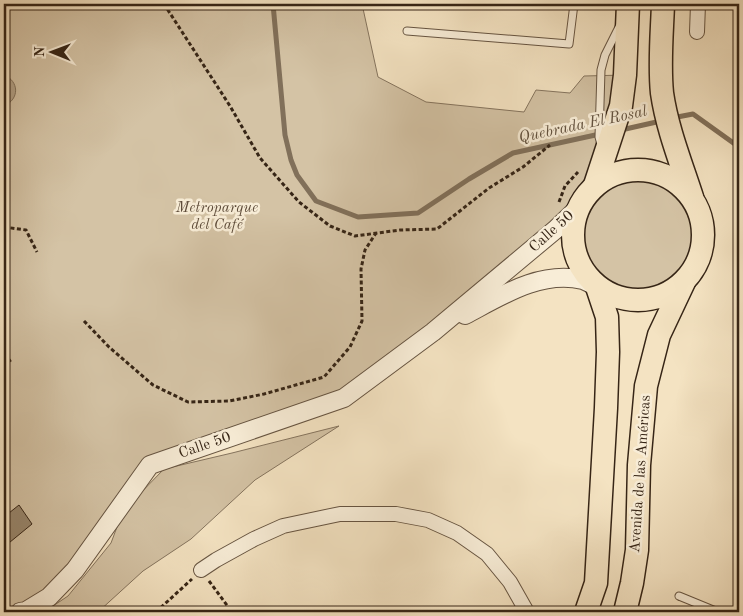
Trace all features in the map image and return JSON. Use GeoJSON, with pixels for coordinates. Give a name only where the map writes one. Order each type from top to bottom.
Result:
{"type":"FeatureCollection","features":[{"type":"Feature","properties":{"kind":"main road"},"geometry":{"type":"LineString","coordinates":[[628,6],[624,90],[621,106],[604,156],[588,177],[585,196],[568,206],[574,222],[573,237],[579,264],[597,286],[609,294],[631,300],[642,300],[665,295],[684,282],[700,256],[703,241],[703,226],[699,211],[692,198],[669,126],[662,91],[663,4]]}},
{"type":"Feature","properties":{"kind":"main road"},"geometry":{"type":"LineString","coordinates":[[588,177],[608,176],[638,169],[654,171],[669,176],[682,186],[692,198]]}},
{"type":"Feature","properties":{"kind":"main road","name":"Avenida de las Américas"},"geometry":{"type":"LineString","coordinates":[[631,599],[637,550],[639,465],[646,386],[659,336],[684,282]]}},
{"type":"Feature","properties":{"kind":"main road"},"geometry":{"type":"LineString","coordinates":[[586,612],[596,583],[608,370],[607,317],[597,286]]}},
{"type":"Feature","properties":{"kind":"street"},"geometry":{"type":"LineString","coordinates":[[697,32],[698,4]]}},
{"type":"Feature","properties":{"kind":"street","name":"Calle 50"},"geometry":{"type":"LineString","coordinates":[[20,612],[26,611],[49,597],[75,570],[150,465],[344,398],[433,332],[556,230],[568,206]]}},
{"type":"Feature","properties":{"kind":"street","name":"Calle 50"},"geometry":{"type":"LineString","coordinates":[[433,332],[509,292],[545,279],[563,277],[584,280],[597,286]]}},
{"type":"Feature","properties":{"kind":"street"},"geometry":{"type":"LineString","coordinates":[[201,570],[254,539],[283,526],[340,514],[396,514],[428,520],[457,533],[486,554],[510,582],[527,612]]}},
{"type":"Feature","properties":{"kind":"lane"},"geometry":{"type":"LineString","coordinates":[[407,31],[569,44],[574,4]]}},
{"type":"Feature","properties":{"kind":"lane"},"geometry":{"type":"LineString","coordinates":[[679,596],[718,612]]}},
{"type":"Feature","properties":{"kind":"path"},"geometry":{"type":"LineString","coordinates":[[164,4],[230,106],[260,158],[299,202],[330,226],[355,236],[400,230],[437,229],[488,188],[524,166],[550,145]]}},
{"type":"Feature","properties":{"kind":"path"},"geometry":{"type":"LineString","coordinates":[[568,206],[565,186],[588,177]]}},
{"type":"Feature","properties":{"kind":"path"},"geometry":{"type":"LineString","coordinates":[[4,227],[26,230],[37,252]]}},
{"type":"Feature","properties":{"kind":"path"},"geometry":{"type":"LineString","coordinates":[[84,321],[109,347],[153,385],[188,402],[229,401],[264,394],[324,377],[350,347],[362,322],[360,269],[365,250],[376,233]]}},
{"type":"Feature","properties":{"kind":"path"},"geometry":{"type":"LineString","coordinates":[[4,353],[10,361],[4,370]]}},
{"type":"Feature","properties":{"kind":"path"},"geometry":{"type":"LineString","coordinates":[[156,612],[201,570],[232,612]]}},
{"type":"Feature","properties":{"kind":"green space","name":"Metroparque del Café"},"geometry":{"type":"Polygon","coordinates":[[[4,4],[362,4],[378,77],[426,102],[524,112],[536,90],[570,93],[584,76],[625,75],[608,176],[641,169],[670,177],[683,186],[693,199],[700,213],[703,230],[702,246],[697,262],[684,281],[665,294],[643,300],[619,297],[603,288],[582,266],[575,252],[574,222],[344,398],[150,465],[75,570],[20,612],[4,612],[4,4]]]}},
{"type":"Feature","properties":{"kind":"green space"},"geometry":{"type":"Polygon","coordinates":[[[339,426],[255,480],[191,539],[143,571],[98,612],[44,612],[68,596],[111,543],[123,511],[164,469],[339,426]]]}},
{"type":"Feature","properties":{"kind":"shaded area"},"geometry":{"type":"Polygon","coordinates":[[[4,75],[13,81],[16,90],[13,99],[4,106],[4,75]]]}},
{"type":"Feature","properties":{"kind":"building"},"geometry":{"type":"Polygon","coordinates":[[[19,505],[32,524],[4,547],[4,517],[19,505]]]}},
{"type":"Feature","properties":{"kind":"waterway","name":"Quebrada El Rosal"},"geometry":{"type":"LineString","coordinates":[[273,4],[285,135],[297,175],[316,201],[358,217],[418,213],[469,179],[513,153],[600,134]]}},
{"type":"Feature","properties":{"kind":"waterway","name":"Quebrada El Rosal"},"geometry":{"type":"LineString","coordinates":[[672,118],[693,114],[739,147]]}},
{"type":"Feature","properties":{"kind":"waterway","name":"Quebrada El Rosal"},"geometry":{"type":"LineString","coordinates":[[621,130],[661,121]]}}]}
